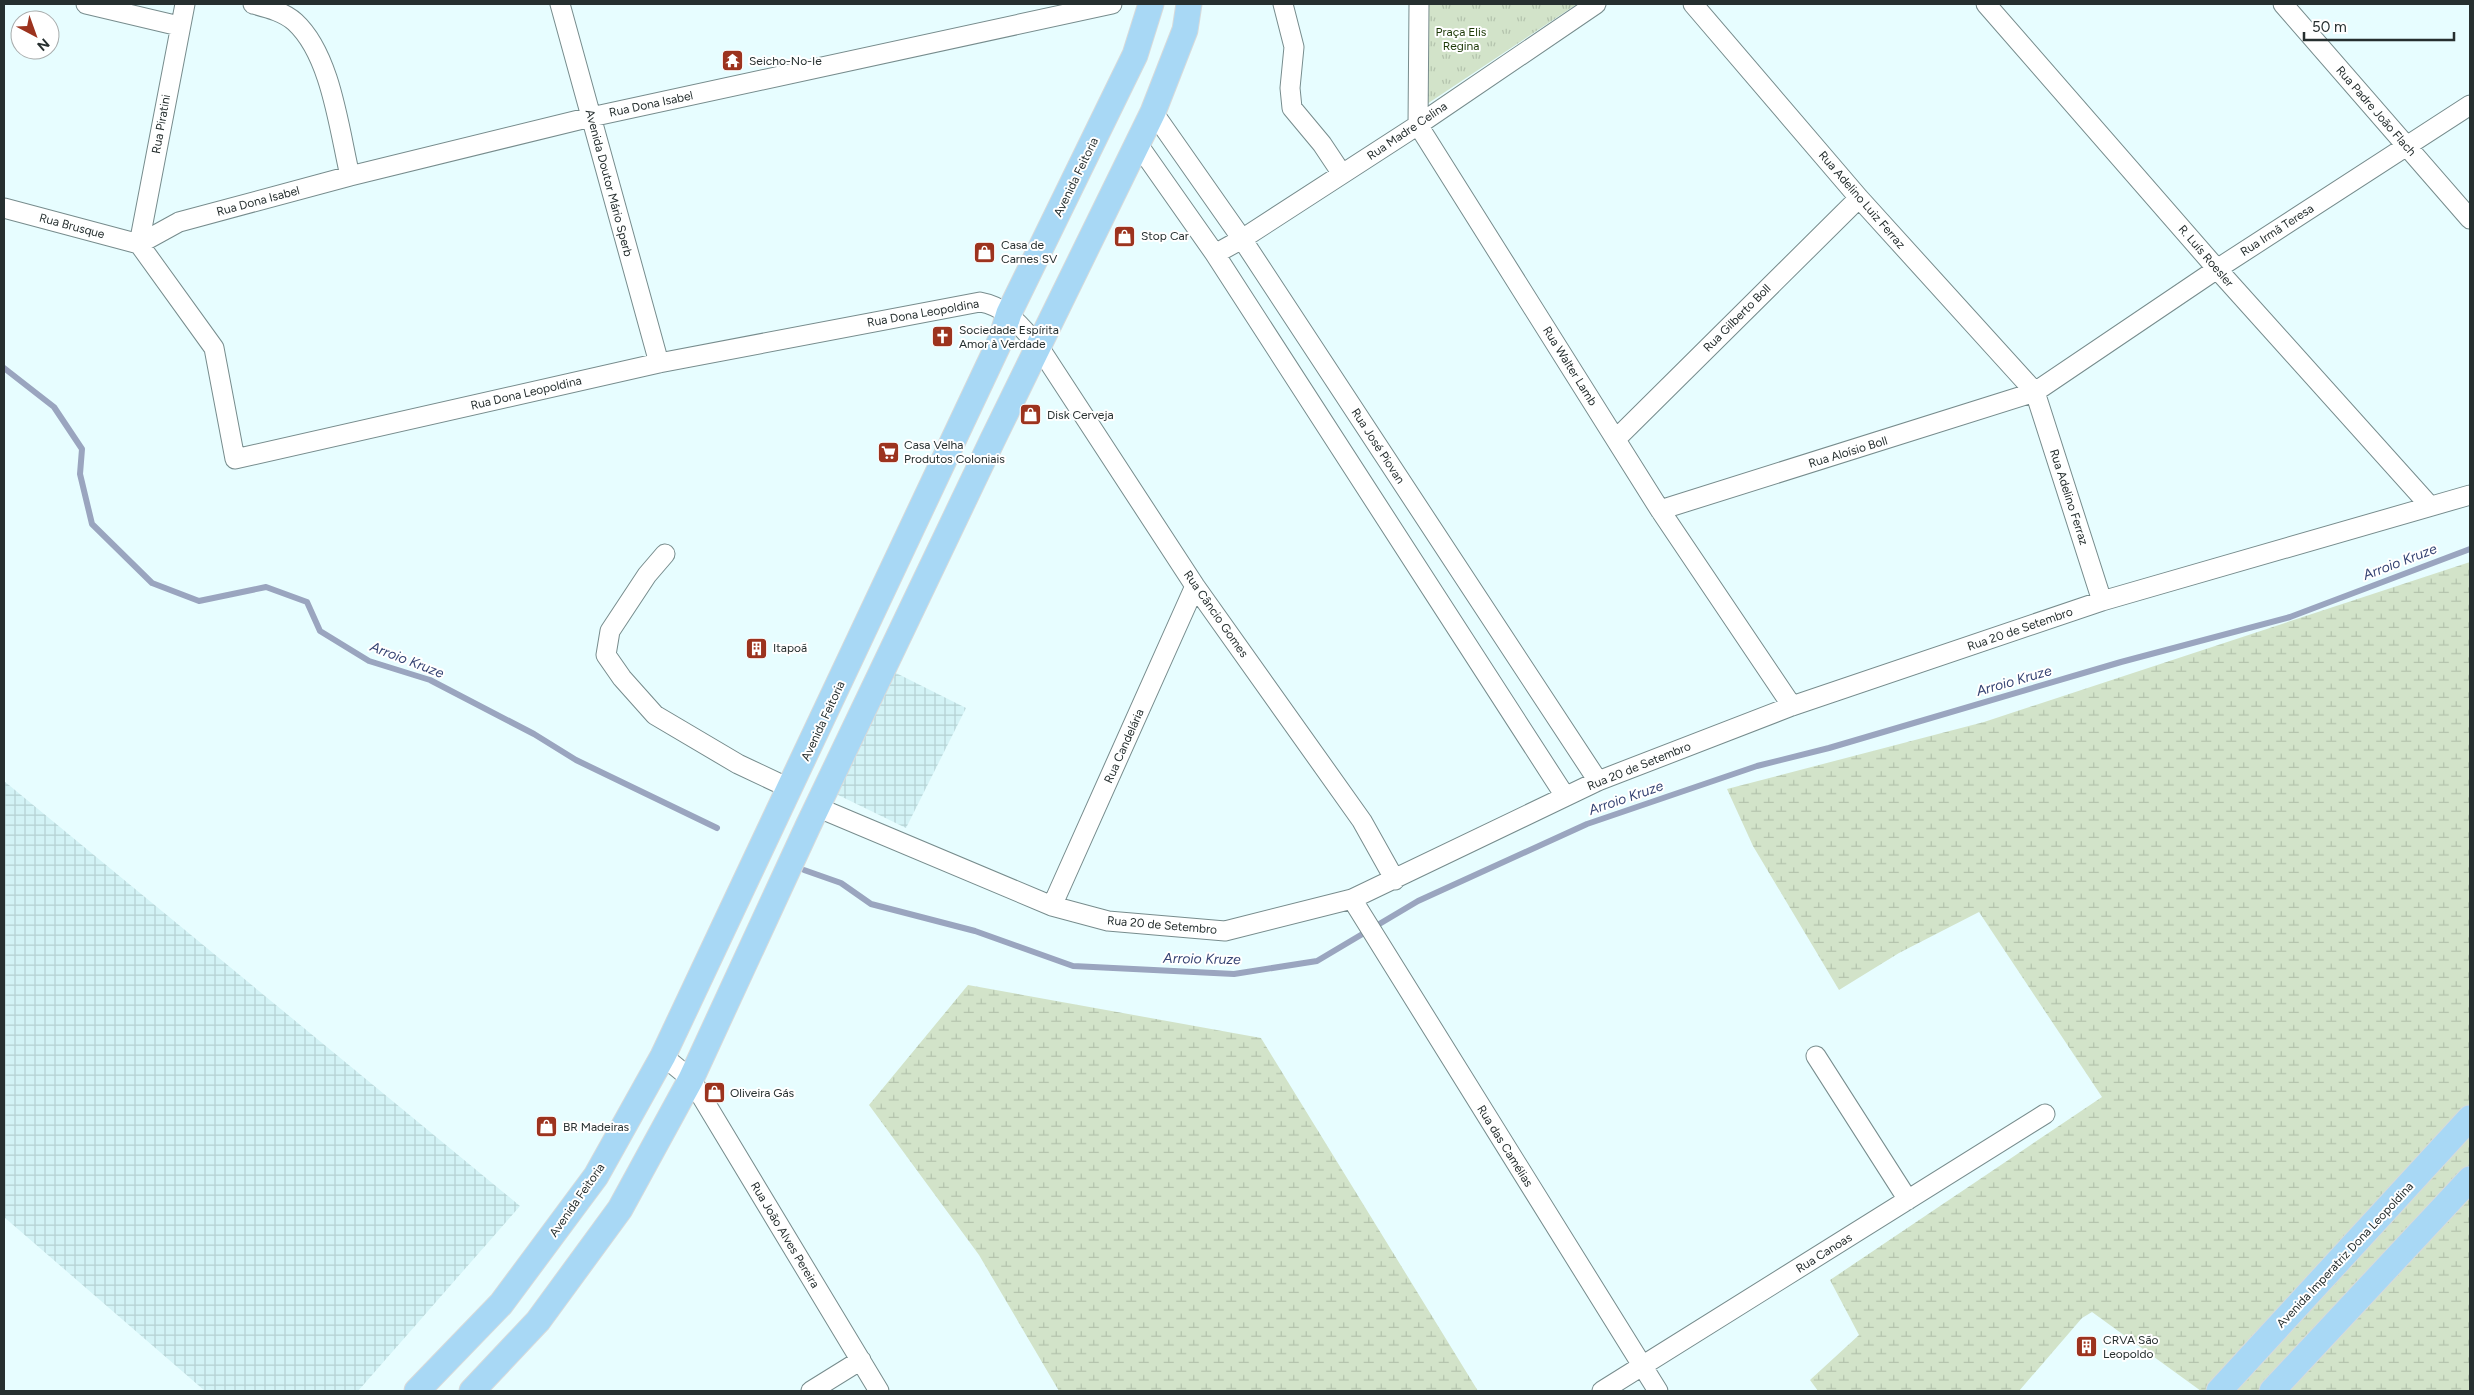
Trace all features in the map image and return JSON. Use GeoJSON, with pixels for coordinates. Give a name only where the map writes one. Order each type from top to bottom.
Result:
{"type":"FeatureCollection","features":[{"type":"Feature","properties":{"kind":"main road","name":"Avenida Feitoria"},"geometry":{"type":"LineString","coordinates":[[417,1391],[501,1304],[596,1176],[663,1056],[791,789],[1000,339],[1009,313],[1135,55],[1151,4]]}},
{"type":"Feature","properties":{"kind":"main road"},"geometry":{"type":"LineString","coordinates":[[472,1391],[538,1321],[620,1209],[691,1079],[814,817],[1153,112],[1185,30],[1189,4]]}},
{"type":"Feature","properties":{"kind":"main road"},"geometry":{"type":"LineString","coordinates":[[779,811],[814,817]]}},
{"type":"Feature","properties":{"kind":"main road","name":"Avenida Imperatriz Dona Leopoldina"},"geometry":{"type":"LineString","coordinates":[[2219,1391],[2470,1118]]}},
{"type":"Feature","properties":{"kind":"main road"},"geometry":{"type":"LineString","coordinates":[[2272,1391],[2470,1179]]}},
{"type":"Feature","properties":{"kind":"street"},"geometry":{"type":"LineString","coordinates":[[86,4],[180,26]]}},
{"type":"Feature","properties":{"kind":"street","name":"Rua Piratini"},"geometry":{"type":"LineString","coordinates":[[139,244],[185,4]]}},
{"type":"Feature","properties":{"kind":"street"},"geometry":{"type":"LineString","coordinates":[[253,4],[280,12],[294,22],[310,38],[321,57],[350,176]]}},
{"type":"Feature","properties":{"kind":"street","name":"Avenida Doutor Mário Sperb"},"geometry":{"type":"LineString","coordinates":[[560,4],[659,363]]}},
{"type":"Feature","properties":{"kind":"street","name":"Rua Dona Isabel"},"geometry":{"type":"LineString","coordinates":[[139,244],[179,222],[350,176],[590,117],[1112,4]]}},
{"type":"Feature","properties":{"kind":"street"},"geometry":{"type":"LineString","coordinates":[[1283,4],[1294,47],[1290,88],[1292,108],[1322,144],[1342,174]]}},
{"type":"Feature","properties":{"kind":"street"},"geometry":{"type":"LineString","coordinates":[[1418,125],[1419,4]]}},
{"type":"Feature","properties":{"kind":"street","name":"Rua Madre Celina"},"geometry":{"type":"LineString","coordinates":[[1215,254],[1242,239],[1418,125],[1596,4]]}},
{"type":"Feature","properties":{"kind":"street","name":"Rua Adelino Luiz Ferraz"},"geometry":{"type":"LineString","coordinates":[[1693,4],[1858,198],[2035,392]]}},
{"type":"Feature","properties":{"kind":"street","name":"R. Luís Roesler"},"geometry":{"type":"LineString","coordinates":[[1986,4],[2217,269],[2430,506]]}},
{"type":"Feature","properties":{"kind":"street","name":"Rua Padre João Flach"},"geometry":{"type":"LineString","coordinates":[[2283,4],[2470,219]]}},
{"type":"Feature","properties":{"kind":"street","name":"Rua Irmã Teresa"},"geometry":{"type":"LineString","coordinates":[[2035,392],[2217,269],[2470,105]]}},
{"type":"Feature","properties":{"kind":"street","name":"Rua José Piovan"},"geometry":{"type":"LineString","coordinates":[[1153,112],[1242,239],[1598,782]]}},
{"type":"Feature","properties":{"kind":"street","name":"Rua Walter Lamb"},"geometry":{"type":"LineString","coordinates":[[1418,125],[1660,510],[1792,706]]}},
{"type":"Feature","properties":{"kind":"street"},"geometry":{"type":"LineString","coordinates":[[1137,143],[1215,254],[1565,796]]}},
{"type":"Feature","properties":{"kind":"street","name":"Rua Gilberto Boll"},"geometry":{"type":"LineString","coordinates":[[1616,438],[1858,198]]}},
{"type":"Feature","properties":{"kind":"street","name":"Rua Brusque"},"geometry":{"type":"LineString","coordinates":[[4,208],[139,244]]}},
{"type":"Feature","properties":{"kind":"street","name":"Rua Dona Leopoldina"},"geometry":{"type":"LineString","coordinates":[[139,244],[214,348],[235,459],[659,363],[980,302],[995,304],[1009,313],[1039,347]]}},
{"type":"Feature","properties":{"kind":"street","name":"Rua Câncio Gomes"},"geometry":{"type":"LineString","coordinates":[[1039,347],[1195,586],[1362,821],[1394,880]]}},
{"type":"Feature","properties":{"kind":"street","name":"Rua Aloísio Boll"},"geometry":{"type":"LineString","coordinates":[[1660,510],[2035,392]]}},
{"type":"Feature","properties":{"kind":"street","name":"Rua Adelino Ferraz"},"geometry":{"type":"LineString","coordinates":[[2035,392],[2102,601]]}},
{"type":"Feature","properties":{"kind":"street","name":"Rua 20 de Setembro"},"geometry":{"type":"LineString","coordinates":[[814,817],[1052,906],[1108,921],[1225,931],[1352,900],[1565,796],[1792,706],[2102,601],[2470,495]]}},
{"type":"Feature","properties":{"kind":"street"},"geometry":{"type":"LineString","coordinates":[[664,554],[646,575],[610,631],[606,654],[622,678],[655,715],[738,764],[791,789]]}},
{"type":"Feature","properties":{"kind":"street","name":"Rua Candelária"},"geometry":{"type":"LineString","coordinates":[[1052,906],[1195,586]]}},
{"type":"Feature","properties":{"kind":"street","name":"Rua das Camélias"},"geometry":{"type":"LineString","coordinates":[[1352,900],[1658,1391]]}},
{"type":"Feature","properties":{"kind":"street","name":"Rua João Alves Pereira"},"geometry":{"type":"LineString","coordinates":[[663,1056],[691,1079],[879,1391]]}},
{"type":"Feature","properties":{"kind":"street"},"geometry":{"type":"LineString","coordinates":[[1816,1056],[1908,1200]]}},
{"type":"Feature","properties":{"kind":"street","name":"Rua Canoas"},"geometry":{"type":"LineString","coordinates":[[1602,1391],[1644,1367],[2045,1114]]}},
{"type":"Feature","properties":{"kind":"street"},"geometry":{"type":"LineString","coordinates":[[811,1391],[861,1360]]}},
{"type":"Feature","properties":{"kind":"shaded area"},"geometry":{"type":"Polygon","coordinates":[[[894,672],[966,708],[906,828],[834,793],[894,672]]]}},
{"type":"Feature","properties":{"kind":"shaded area"},"geometry":{"type":"Polygon","coordinates":[[[4,781],[520,1206],[358,1391],[205,1391],[4,1217],[4,781]]]}},
{"type":"Feature","properties":{"kind":"green space","name":"Praça Elis Regina"},"geometry":{"type":"Polygon","coordinates":[[[1426,4],[1577,4],[1424,106],[1426,4]]]}},
{"type":"Feature","properties":{"kind":"green space"},"geometry":{"type":"Polygon","coordinates":[[[2470,562],[2470,1391],[2201,1391],[2092,1312],[2082,1318],[2019,1391],[1818,1391],[1810,1380],[1859,1335],[1830,1280],[2102,1097],[1979,912],[1899,953],[1839,990],[1753,846],[1727,789],[1984,722],[2470,562]]]}},
{"type":"Feature","properties":{"kind":"green space"},"geometry":{"type":"Polygon","coordinates":[[[968,985],[1261,1038],[1478,1391],[1059,1391],[979,1255],[869,1105],[968,985]]]}},
{"type":"Feature","properties":{"kind":"waterway","name":"Arroio Kruze"},"geometry":{"type":"LineString","coordinates":[[4,368],[54,407],[82,449],[80,474],[92,524],[152,583],[199,601],[266,587],[307,602],[320,631],[369,661],[430,680],[534,734],[576,760],[717,828]]}},
{"type":"Feature","properties":{"kind":"waterway","name":"Arroio Kruze"},"geometry":{"type":"LineString","coordinates":[[804,870],[841,883],[871,904],[975,931],[1073,966],[1234,974],[1317,961],[1418,901],[1587,824],[1757,766],[1829,748],[2121,662],[2290,617],[2470,549]]}},
{"type":"Feature","properties":{"kind":"place","name":"Seicho-No-Ie"},"geometry":{"type":"Point","coordinates":[733,61]}},
{"type":"Feature","properties":{"kind":"place","name":"Stop Car"},"geometry":{"type":"Point","coordinates":[1125,236]}},
{"type":"Feature","properties":{"kind":"place","name":"Casa de Carnes SV"},"geometry":{"type":"Point","coordinates":[985,252]}},
{"type":"Feature","properties":{"kind":"place","name":"Sociedade Espírita Amor à Verdade"},"geometry":{"type":"Point","coordinates":[943,337]}},
{"type":"Feature","properties":{"kind":"place","name":"Disk Cerveja"},"geometry":{"type":"Point","coordinates":[1031,415]}},
{"type":"Feature","properties":{"kind":"place","name":"Casa Velha Produtos Coloniais"},"geometry":{"type":"Point","coordinates":[888,452]}},
{"type":"Feature","properties":{"kind":"place","name":"Itapoã"},"geometry":{"type":"Point","coordinates":[757,648]}},
{"type":"Feature","properties":{"kind":"place","name":"Oliveira Gás"},"geometry":{"type":"Point","coordinates":[714,1093]}},
{"type":"Feature","properties":{"kind":"place","name":"BR Madeiras"},"geometry":{"type":"Point","coordinates":[547,1127]}},
{"type":"Feature","properties":{"kind":"place","name":"CRVA São Leopoldo"},"geometry":{"type":"Point","coordinates":[2087,1347]}}]}
